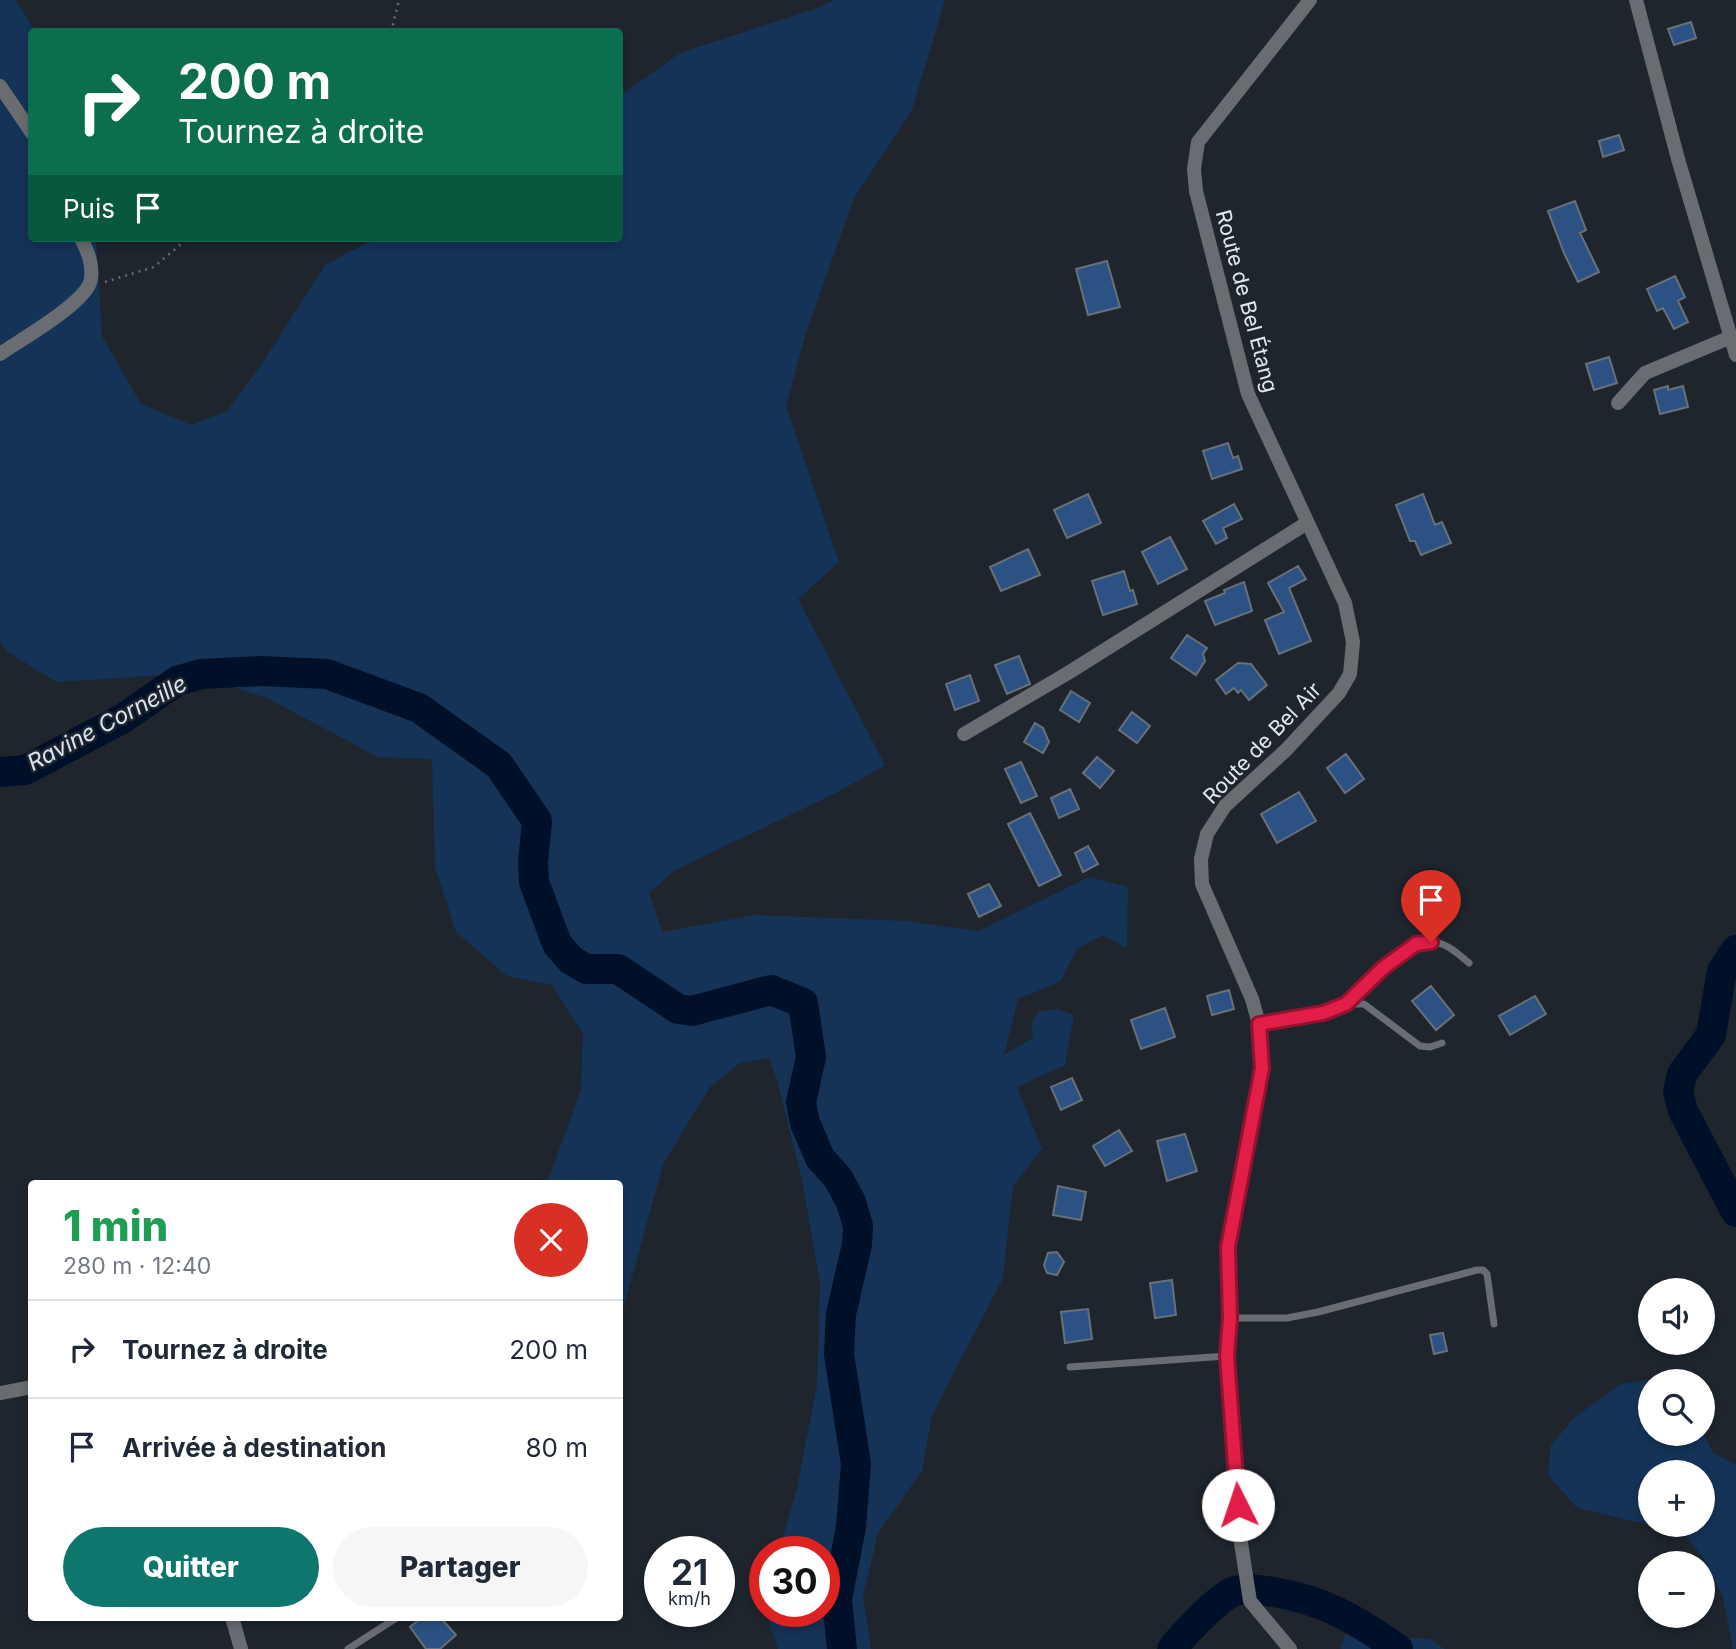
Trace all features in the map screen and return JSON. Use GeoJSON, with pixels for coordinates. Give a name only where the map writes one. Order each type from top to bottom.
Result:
{"type":"FeatureCollection","features":[{"type":"Feature","properties":{"kind":"street","name":"Route de Bel Étang"},"geometry":{"type":"LineString","coordinates":[[1310,0],[1198,142],[1194,169],[1196,191],[1248,394],[1345,603],[1353,642],[1350,674]]}},
{"type":"Feature","properties":{"kind":"street"},"geometry":{"type":"LineString","coordinates":[[1636,0],[1678,159],[1736,355]]}},
{"type":"Feature","properties":{"kind":"street"},"geometry":{"type":"LineString","coordinates":[[0,86],[28,127]]}},
{"type":"Feature","properties":{"kind":"street"},"geometry":{"type":"LineString","coordinates":[[0,354],[79,300],[91,282],[91,259],[83,242]]}},
{"type":"Feature","properties":{"kind":"street"},"geometry":{"type":"LineString","coordinates":[[1618,404],[1638,377],[1731,337]]}},
{"type":"Feature","properties":{"kind":"street"},"geometry":{"type":"LineString","coordinates":[[964,734],[1068,673],[1307,523]]}},
{"type":"Feature","properties":{"kind":"street","name":"Route de Bel Air"},"geometry":{"type":"LineString","coordinates":[[1290,1649],[1250,1601],[1244,1564],[1227,1356],[1230,1318],[1228,1247],[1262,1068],[1259,1024],[1252,999],[1202,884],[1201,859],[1207,834],[1225,806],[1286,750],[1339,693],[1350,674]]}},
{"type":"Feature","properties":{"kind":"street"},"geometry":{"type":"LineString","coordinates":[[0,1393],[28,1388]]}},
{"type":"Feature","properties":{"kind":"street"},"geometry":{"type":"LineString","coordinates":[[234,1621],[241,1649]]}},
{"type":"Feature","properties":{"kind":"lane"},"geometry":{"type":"LineString","coordinates":[[1346,1004],[1383,968],[1416,944],[1431,942],[1445,945],[1469,963]]}},
{"type":"Feature","properties":{"kind":"lane"},"geometry":{"type":"LineString","coordinates":[[1259,1024],[1323,1013],[1346,1004],[1364,1004],[1372,1007],[1420,1046],[1430,1047],[1443,1043]]}},
{"type":"Feature","properties":{"kind":"lane"},"geometry":{"type":"LineString","coordinates":[[1230,1318],[1287,1318],[1483,1270],[1487,1274],[1494,1324]]}},
{"type":"Feature","properties":{"kind":"lane"},"geometry":{"type":"LineString","coordinates":[[1070,1367],[1227,1356]]}},
{"type":"Feature","properties":{"kind":"lane"},"geometry":{"type":"LineString","coordinates":[[348,1649],[392,1621]]}},
{"type":"Feature","properties":{"kind":"path"},"geometry":{"type":"LineString","coordinates":[[392,28],[399,0]]}},
{"type":"Feature","properties":{"kind":"path"},"geometry":{"type":"LineString","coordinates":[[91,282],[110,282],[154,267],[183,242]]}},
{"type":"Feature","properties":{"kind":"shaded area"},"geometry":{"type":"Polygon","coordinates":[[[0,0],[16,0],[33,28],[28,28],[28,242],[96,242],[102,336],[141,404],[191,425],[227,411],[260,367],[325,265],[368,242],[623,242],[623,94],[680,53],[834,0],[945,0],[912,110],[854,198],[806,333],[786,406],[839,562],[798,599],[885,765],[836,793],[675,870],[649,893],[662,932],[755,915],[907,921],[979,931],[1089,877],[1128,887],[1127,948],[1103,935],[1077,949],[1060,982],[1018,999],[1004,1055],[1034,1037],[1031,1024],[1038,1012],[1057,1009],[1074,1015],[1065,1065],[1017,1087],[1042,1149],[1013,1186],[1003,1278],[932,1415],[922,1471],[878,1533],[863,1596],[871,1649],[778,1649],[771,1627],[840,1627],[840,1536],[784,1536],[797,1488],[817,1385],[820,1283],[802,1180],[769,1058],[740,1063],[710,1087],[663,1164],[623,1310],[623,1180],[548,1180],[581,1090],[583,1034],[552,985],[507,976],[456,932],[435,867],[432,759],[378,757],[267,698],[236,688],[165,675],[56,682],[8,652],[0,641],[0,0]]]}},
{"type":"Feature","properties":{"kind":"shaded area"},"geometry":{"type":"Polygon","coordinates":[[[1638,1381],[1638,1446],[1710,1446],[1713,1453],[1736,1465],[1736,1649],[1733,1649],[1723,1597],[1715,1581],[1715,1551],[1698,1551],[1687,1537],[1715,1537],[1715,1460],[1638,1460],[1638,1522],[1577,1508],[1548,1475],[1551,1445],[1575,1417],[1621,1384],[1638,1381]]]}},
{"type":"Feature","properties":{"kind":"shaded area"},"geometry":{"type":"Polygon","coordinates":[[[1345,1635],[1430,1639],[1445,1649],[1341,1649],[1345,1635]]]}},
{"type":"Feature","properties":{"kind":"building"},"geometry":{"type":"Polygon","coordinates":[[[1691,22],[1696,38],[1674,45],[1668,29],[1691,22]]]}},
{"type":"Feature","properties":{"kind":"building"},"geometry":{"type":"Polygon","coordinates":[[[1619,135],[1624,150],[1603,157],[1599,141],[1619,135]]]}},
{"type":"Feature","properties":{"kind":"building"},"geometry":{"type":"Polygon","coordinates":[[[1575,201],[1586,230],[1580,233],[1599,272],[1578,282],[1548,211],[1575,201]]]}},
{"type":"Feature","properties":{"kind":"building"},"geometry":{"type":"Polygon","coordinates":[[[1107,261],[1120,307],[1088,315],[1076,269],[1107,261]]]}},
{"type":"Feature","properties":{"kind":"building"},"geometry":{"type":"Polygon","coordinates":[[[1675,276],[1685,297],[1678,301],[1688,322],[1674,329],[1663,308],[1657,311],[1647,289],[1675,276]]]}},
{"type":"Feature","properties":{"kind":"building"},"geometry":{"type":"Polygon","coordinates":[[[1609,357],[1617,383],[1594,390],[1586,364],[1609,357]]]}},
{"type":"Feature","properties":{"kind":"building"},"geometry":{"type":"Polygon","coordinates":[[[1668,386],[1668,390],[1683,386],[1688,407],[1660,414],[1654,390],[1668,386]]]}},
{"type":"Feature","properties":{"kind":"building"},"geometry":{"type":"Polygon","coordinates":[[[1228,443],[1233,458],[1238,456],[1242,469],[1212,479],[1203,451],[1228,443]]]}},
{"type":"Feature","properties":{"kind":"building"},"geometry":{"type":"Polygon","coordinates":[[[1088,494],[1101,523],[1067,538],[1054,510],[1088,494]]]}},
{"type":"Feature","properties":{"kind":"building"},"geometry":{"type":"Polygon","coordinates":[[[1423,494],[1435,525],[1442,522],[1451,543],[1421,555],[1415,541],[1410,541],[1396,505],[1423,494]]]}},
{"type":"Feature","properties":{"kind":"building"},"geometry":{"type":"Polygon","coordinates":[[[1234,504],[1242,519],[1223,528],[1227,538],[1216,544],[1203,521],[1234,504]]]}},
{"type":"Feature","properties":{"kind":"building"},"geometry":{"type":"Polygon","coordinates":[[[1170,537],[1187,569],[1158,584],[1142,552],[1170,537]]]}},
{"type":"Feature","properties":{"kind":"building"},"geometry":{"type":"Polygon","coordinates":[[[1028,549],[1040,575],[1001,591],[990,567],[1028,549]]]}},
{"type":"Feature","properties":{"kind":"building"},"geometry":{"type":"Polygon","coordinates":[[[1298,566],[1306,579],[1289,588],[1311,641],[1279,654],[1265,620],[1284,612],[1268,583],[1298,566]]]}},
{"type":"Feature","properties":{"kind":"building"},"geometry":{"type":"Polygon","coordinates":[[[1124,571],[1137,604],[1103,615],[1092,581],[1124,571]]]}},
{"type":"Feature","properties":{"kind":"building"},"geometry":{"type":"Polygon","coordinates":[[[1244,582],[1252,611],[1215,625],[1205,601],[1244,582]]]}},
{"type":"Feature","properties":{"kind":"building"},"geometry":{"type":"Polygon","coordinates":[[[1187,635],[1207,648],[1203,654],[1205,661],[1196,675],[1171,658],[1187,635]]]}},
{"type":"Feature","properties":{"kind":"building"},"geometry":{"type":"Polygon","coordinates":[[[1019,656],[1030,684],[1007,694],[995,665],[1019,656]]]}},
{"type":"Feature","properties":{"kind":"building"},"geometry":{"type":"Polygon","coordinates":[[[1238,663],[1251,664],[1267,685],[1249,700],[1241,690],[1238,693],[1234,688],[1226,694],[1216,680],[1238,663]]]}},
{"type":"Feature","properties":{"kind":"building"},"geometry":{"type":"Polygon","coordinates":[[[970,675],[979,701],[955,710],[946,684],[970,675]]]}},
{"type":"Feature","properties":{"kind":"building"},"geometry":{"type":"Polygon","coordinates":[[[1071,691],[1090,703],[1079,722],[1060,710],[1071,691]]]}},
{"type":"Feature","properties":{"kind":"building"},"geometry":{"type":"Polygon","coordinates":[[[1132,712],[1150,726],[1137,743],[1119,730],[1132,712]]]}},
{"type":"Feature","properties":{"kind":"building"},"geometry":{"type":"Polygon","coordinates":[[[1035,723],[1043,728],[1049,742],[1043,753],[1024,742],[1035,723]]]}},
{"type":"Feature","properties":{"kind":"building"},"geometry":{"type":"Polygon","coordinates":[[[1346,754],[1364,779],[1345,793],[1327,768],[1346,754]]]}},
{"type":"Feature","properties":{"kind":"building"},"geometry":{"type":"Polygon","coordinates":[[[1097,757],[1114,771],[1100,788],[1083,773],[1097,757]]]}},
{"type":"Feature","properties":{"kind":"building"},"geometry":{"type":"Polygon","coordinates":[[[1021,762],[1037,796],[1021,803],[1005,769],[1021,762]]]}},
{"type":"Feature","properties":{"kind":"building"},"geometry":{"type":"Polygon","coordinates":[[[1070,789],[1079,809],[1059,818],[1051,798],[1070,789]]]}},
{"type":"Feature","properties":{"kind":"building"},"geometry":{"type":"Polygon","coordinates":[[[1299,792],[1316,821],[1277,843],[1261,814],[1299,792]]]}},
{"type":"Feature","properties":{"kind":"building"},"geometry":{"type":"Polygon","coordinates":[[[1030,813],[1061,875],[1039,886],[1008,824],[1030,813]]]}},
{"type":"Feature","properties":{"kind":"building"},"geometry":{"type":"Polygon","coordinates":[[[1088,846],[1098,864],[1083,872],[1075,853],[1088,846]]]}},
{"type":"Feature","properties":{"kind":"building"},"geometry":{"type":"Polygon","coordinates":[[[989,884],[1001,906],[979,917],[968,894],[989,884]]]}},
{"type":"Feature","properties":{"kind":"building"},"geometry":{"type":"Polygon","coordinates":[[[1431,986],[1454,1015],[1436,1030],[1412,1001],[1431,986]]]}},
{"type":"Feature","properties":{"kind":"building"},"geometry":{"type":"Polygon","coordinates":[[[1229,990],[1234,1009],[1212,1015],[1207,996],[1229,990]]]}},
{"type":"Feature","properties":{"kind":"building"},"geometry":{"type":"Polygon","coordinates":[[[1535,996],[1546,1014],[1510,1035],[1499,1016],[1535,996]]]}},
{"type":"Feature","properties":{"kind":"building"},"geometry":{"type":"Polygon","coordinates":[[[1165,1008],[1175,1037],[1141,1049],[1131,1020],[1165,1008]]]}},
{"type":"Feature","properties":{"kind":"building"},"geometry":{"type":"Polygon","coordinates":[[[1072,1078],[1082,1100],[1061,1110],[1051,1087],[1072,1078]]]}},
{"type":"Feature","properties":{"kind":"building"},"geometry":{"type":"Polygon","coordinates":[[[1119,1130],[1132,1151],[1105,1166],[1093,1146],[1119,1130]]]}},
{"type":"Feature","properties":{"kind":"building"},"geometry":{"type":"Polygon","coordinates":[[[1185,1134],[1197,1171],[1167,1181],[1157,1141],[1185,1134]]]}},
{"type":"Feature","properties":{"kind":"building"},"geometry":{"type":"Polygon","coordinates":[[[1058,1186],[1086,1192],[1081,1220],[1053,1215],[1058,1186]]]}},
{"type":"Feature","properties":{"kind":"building"},"geometry":{"type":"Polygon","coordinates":[[[1057,1252],[1064,1262],[1057,1275],[1047,1273],[1044,1265],[1048,1253],[1057,1252]]]}},
{"type":"Feature","properties":{"kind":"building"},"geometry":{"type":"Polygon","coordinates":[[[1172,1280],[1176,1315],[1155,1318],[1150,1283],[1172,1280]]]}},
{"type":"Feature","properties":{"kind":"building"},"geometry":{"type":"Polygon","coordinates":[[[1088,1309],[1092,1339],[1065,1343],[1061,1312],[1088,1309]]]}},
{"type":"Feature","properties":{"kind":"building"},"geometry":{"type":"Polygon","coordinates":[[[1443,1333],[1447,1351],[1434,1354],[1430,1335],[1443,1333]]]}},
{"type":"Feature","properties":{"kind":"building"},"geometry":{"type":"Polygon","coordinates":[[[417,1621],[444,1621],[456,1635],[440,1649],[426,1649],[410,1627],[417,1621]]]}},
{"type":"Feature","properties":{"kind":"waterway","name":"Ravine Corneille"},"geometry":{"type":"LineString","coordinates":[[0,772],[25,770],[122,719],[177,681],[201,674],[261,671],[327,674],[419,708],[499,765],[537,821],[534,882],[557,944],[571,960],[586,969],[618,969],[678,1009],[692,1011],[771,990],[803,1003],[811,1057],[801,1102],[805,1123],[820,1158],[838,1178],[851,1202],[858,1226],[857,1245],[841,1314],[839,1354],[856,1464],[851,1527],[837,1599],[842,1649]]}},
{"type":"Feature","properties":{"kind":"waterway"},"geometry":{"type":"LineString","coordinates":[[1736,950],[1722,971],[1711,1035],[1682,1074],[1678,1091],[1683,1111],[1736,1212]]}},
{"type":"Feature","properties":{"kind":"waterway"},"geometry":{"type":"LineString","coordinates":[[1172,1649],[1210,1608],[1235,1591],[1249,1589],[1291,1596],[1324,1606],[1354,1620],[1398,1649]]}},
{"type":"Feature","properties":{"kind":"route"},"geometry":{"type":"LineString","coordinates":[[1238,1505],[1227,1356],[1230,1318],[1228,1247],[1262,1068],[1259,1024],[1323,1013],[1346,1004],[1383,968],[1416,944],[1431,942]]}}]}
